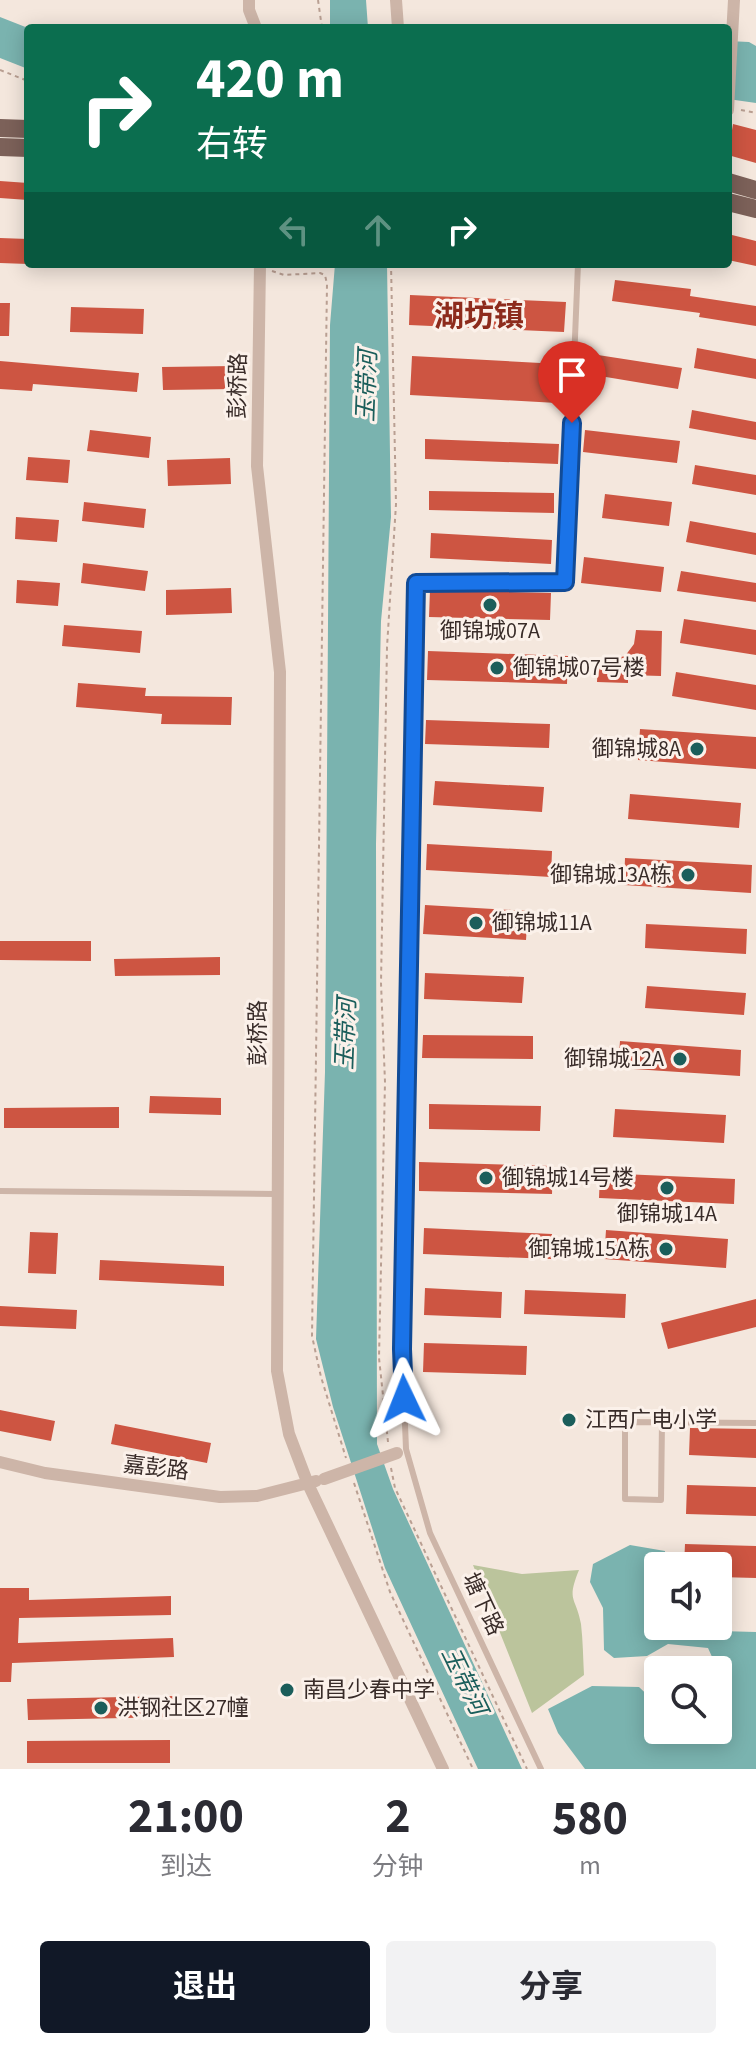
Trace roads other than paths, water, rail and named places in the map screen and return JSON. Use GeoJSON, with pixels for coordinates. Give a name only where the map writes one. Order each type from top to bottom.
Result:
{"type":"FeatureCollection","features":[{"type":"Feature","properties":{"kind":"main road"},"geometry":{"type":"LineString","coordinates":[[0,128],[24,129]]}},
{"type":"Feature","properties":{"kind":"main road"},"geometry":{"type":"LineString","coordinates":[[0,147],[24,148]]}},
{"type":"Feature","properties":{"kind":"main road"},"geometry":{"type":"LineString","coordinates":[[732,183],[756,190]]}},
{"type":"Feature","properties":{"kind":"main road"},"geometry":{"type":"LineString","coordinates":[[732,203],[756,209]]}},
{"type":"Feature","properties":{"kind":"street"},"geometry":{"type":"LineString","coordinates":[[249,0],[254,24]]}},
{"type":"Feature","properties":{"kind":"street"},"geometry":{"type":"LineString","coordinates":[[396,0],[398,24]]}},
{"type":"Feature","properties":{"kind":"street"},"geometry":{"type":"LineString","coordinates":[[732,110],[734,0]]}},
{"type":"Feature","properties":{"kind":"street","name":"彭桥路"},"geometry":{"type":"LineString","coordinates":[[262,268],[257,466],[280,672],[277,1371],[289,1434],[308,1484],[443,1769]]}},
{"type":"Feature","properties":{"kind":"street","name":"嘉彭路"},"geometry":{"type":"LineString","coordinates":[[0,1462],[45,1473],[220,1497],[257,1496],[308,1484],[402,1451]]}},
{"type":"Feature","properties":{"kind":"lane","name":"塘下路"},"geometry":{"type":"LineString","coordinates":[[541,1769],[430,1533],[402,1451],[416,583],[565,582],[578,268]]}},
{"type":"Feature","properties":{"kind":"lane"},"geometry":{"type":"LineString","coordinates":[[0,1191],[278,1194]]}},
{"type":"Feature","properties":{"kind":"lane"},"geometry":{"type":"LineString","coordinates":[[662,1422],[661,1500],[625,1499],[625,1422],[662,1422],[756,1423]]}},
{"type":"Feature","properties":{"kind":"water"},"geometry":{"type":"Polygon","coordinates":[[[330,0],[366,0],[368,24],[330,24],[330,0]]]}},
{"type":"Feature","properties":{"kind":"water"},"geometry":{"type":"Polygon","coordinates":[[[0,17],[24,26],[24,67],[0,58],[0,17]]]}},
{"type":"Feature","properties":{"kind":"water"},"geometry":{"type":"Polygon","coordinates":[[[732,41],[749,42],[756,46],[756,103],[732,100],[732,41]]]}},
{"type":"Feature","properties":{"kind":"water","name":"玉带河"},"geometry":{"type":"Polygon","coordinates":[[[335,268],[387,268],[391,517],[381,621],[376,844],[377,1444],[393,1489],[522,1769],[478,1769],[385,1568],[333,1407],[316,1339],[325,1072],[330,325],[335,268]]]}},
{"type":"Feature","properties":{"kind":"water"},"geometry":{"type":"Polygon","coordinates":[[[630,1545],[665,1551],[644,1552],[644,1640],[732,1640],[732,1631],[756,1632],[756,1769],[585,1769],[558,1733],[548,1709],[592,1686],[639,1687],[644,1692],[644,1744],[732,1744],[732,1656],[712,1656],[708,1648],[668,1644],[647,1656],[614,1658],[604,1650],[603,1608],[590,1582],[593,1564],[630,1545]]]}},
{"type":"Feature","properties":{"kind":"place","name":"御锦城07A"},"geometry":{"type":"Point","coordinates":[490,605]}},
{"type":"Feature","properties":{"kind":"place","name":"御锦城07号楼"},"geometry":{"type":"Point","coordinates":[497,668]}},
{"type":"Feature","properties":{"kind":"place","name":"御锦城8A"},"geometry":{"type":"Point","coordinates":[697,749]}},
{"type":"Feature","properties":{"kind":"place","name":"御锦城13A栋"},"geometry":{"type":"Point","coordinates":[688,875]}},
{"type":"Feature","properties":{"kind":"place","name":"御锦城11A"},"geometry":{"type":"Point","coordinates":[476,923]}},
{"type":"Feature","properties":{"kind":"place","name":"御锦城12A"},"geometry":{"type":"Point","coordinates":[680,1059]}},
{"type":"Feature","properties":{"kind":"place","name":"御锦城14号楼"},"geometry":{"type":"Point","coordinates":[486,1178]}},
{"type":"Feature","properties":{"kind":"place","name":"御锦城14A"},"geometry":{"type":"Point","coordinates":[667,1188]}},
{"type":"Feature","properties":{"kind":"place","name":"御锦城15A栋"},"geometry":{"type":"Point","coordinates":[666,1249]}},
{"type":"Feature","properties":{"kind":"place","name":"江西广电小学"},"geometry":{"type":"Point","coordinates":[569,1420]}},
{"type":"Feature","properties":{"kind":"place","name":"南昌少春中学"},"geometry":{"type":"Point","coordinates":[287,1690]}},
{"type":"Feature","properties":{"kind":"place","name":"洪钢社区27幢"},"geometry":{"type":"Point","coordinates":[101,1708]}},
{"type":"Feature","properties":{"kind":"district","name":"湖坊镇"},"geometry":{"type":"Point","coordinates":[479,316]}}]}
